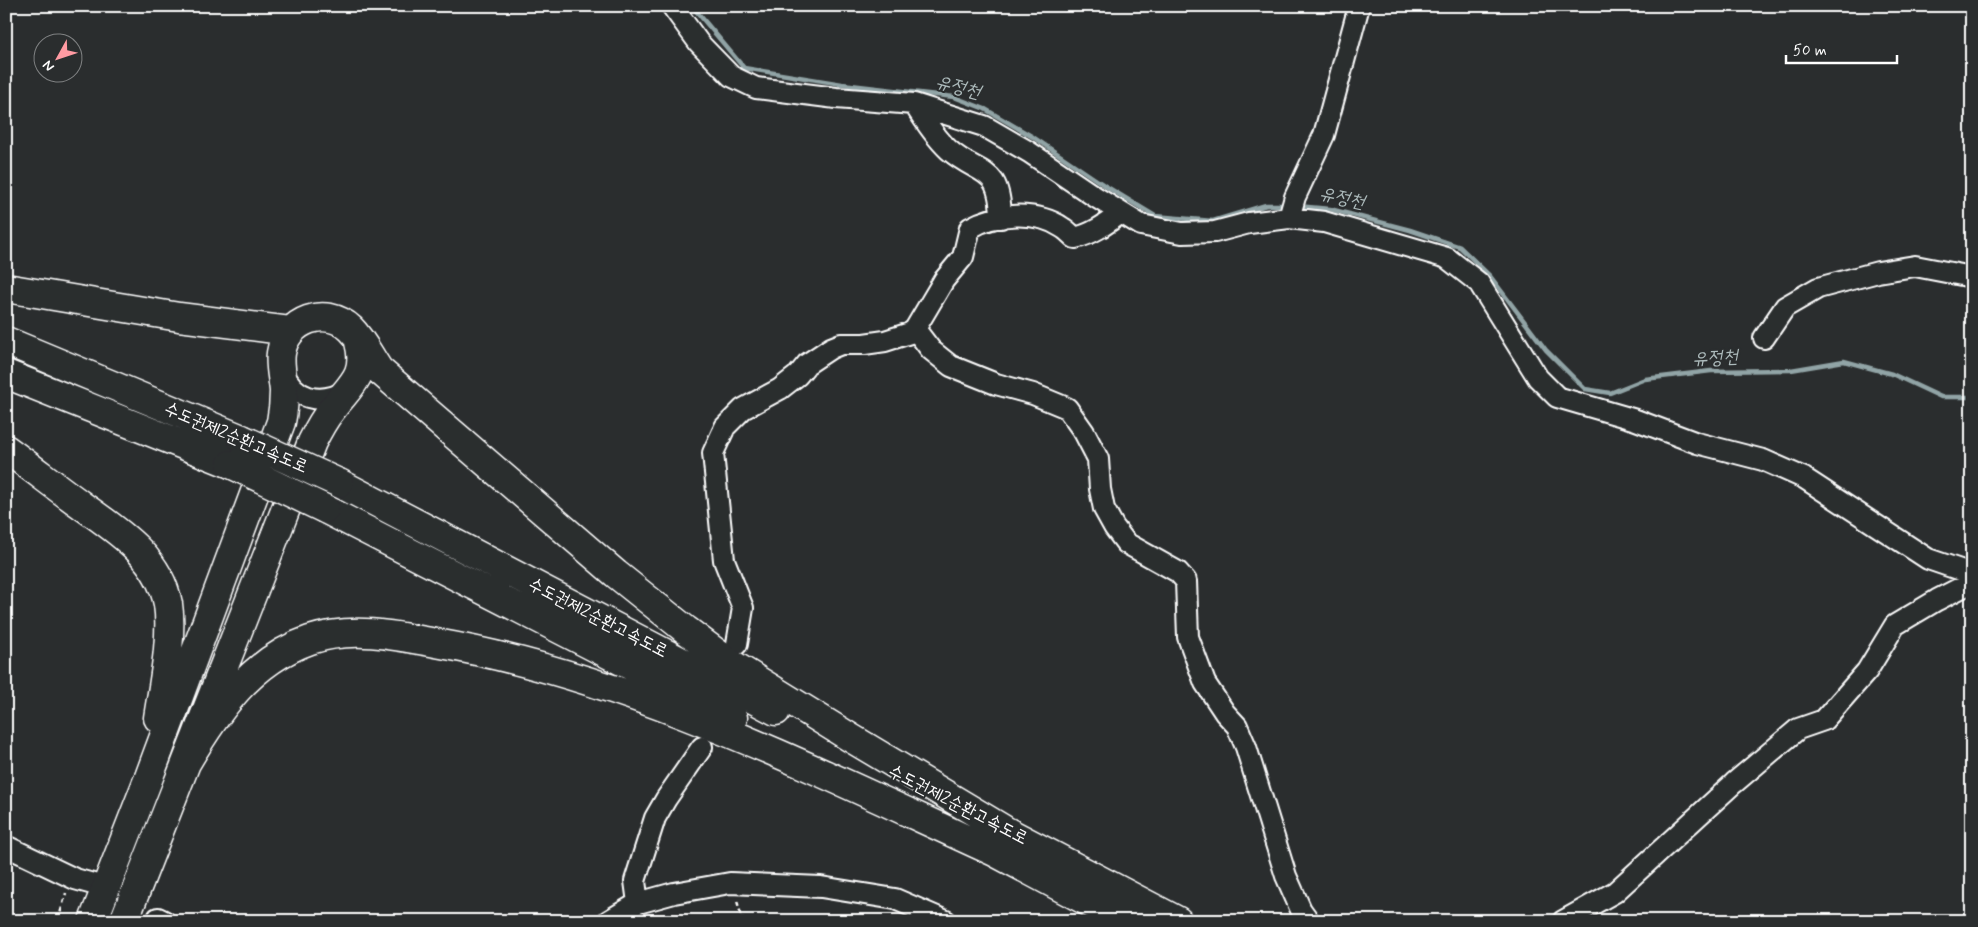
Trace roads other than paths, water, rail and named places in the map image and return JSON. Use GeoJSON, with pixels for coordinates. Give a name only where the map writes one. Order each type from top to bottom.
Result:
{"type":"FeatureCollection","features":[{"type":"Feature","properties":{"kind":"highway"},"geometry":{"type":"LineString","coordinates":[[6,288],[179,317],[290,331]]}},
{"type":"Feature","properties":{"kind":"highway"},"geometry":{"type":"LineString","coordinates":[[93,921],[149,777],[281,422],[284,404],[283,342],[290,331],[301,322],[314,317],[328,317],[341,322],[352,330],[379,370],[616,574],[686,630],[730,663],[1002,842]]}},
{"type":"Feature","properties":{"kind":"highway","name":"수도권제2순환고속도로"},"geometry":{"type":"LineString","coordinates":[[6,341],[242,440],[339,484],[1002,842],[1124,921]]}},
{"type":"Feature","properties":{"kind":"highway"},"geometry":{"type":"LineString","coordinates":[[124,921],[312,442],[322,423],[356,381],[362,369],[363,355],[359,342]]}},
{"type":"Feature","properties":{"kind":"highway","name":"수도권제2순환고속도로"},"geometry":{"type":"LineString","coordinates":[[6,374],[231,464],[1002,842],[1178,921]]}},
{"type":"Feature","properties":{"kind":"highway"},"geometry":{"type":"LineString","coordinates":[[6,449],[124,535],[144,555],[163,589],[168,604],[169,625],[149,777]]}},
{"type":"Feature","properties":{"kind":"highway"},"geometry":{"type":"LineString","coordinates":[[186,763],[230,696],[269,660],[287,649],[311,640],[340,634],[366,632],[473,649],[616,691],[738,736],[1002,842]]}},
{"type":"Feature","properties":{"kind":"street"},"geometry":{"type":"LineString","coordinates":[[672,6],[699,43],[731,76],[756,88],[836,98],[871,99],[914,104],[984,126],[1029,152],[1141,225],[1182,233],[1215,232],[1249,223],[1289,218],[1324,222],[1447,258],[1479,283],[1538,378],[1557,397],[1636,420],[1697,444],[1763,460],[1804,478],[1928,559],[1972,574]]}},
{"type":"Feature","properties":{"kind":"street"},"geometry":{"type":"LineString","coordinates":[[1289,218],[1295,197],[1324,135],[1359,6]]}},
{"type":"Feature","properties":{"kind":"street"},"geometry":{"type":"LineString","coordinates":[[914,104],[933,132],[949,150],[985,172],[994,181],[1000,200],[1000,218]]}},
{"type":"Feature","properties":{"kind":"street"},"geometry":{"type":"LineString","coordinates":[[737,644],[743,608],[724,560],[713,453],[725,427],[742,409],[780,389],[798,375],[807,364],[831,348],[841,344],[864,344],[885,341],[910,333],[915,329],[944,280],[962,257],[970,228],[979,223],[1021,216],[1045,219],[1063,228],[1075,238],[1087,235],[1121,213]]}},
{"type":"Feature","properties":{"kind":"street"},"geometry":{"type":"LineString","coordinates":[[1764,338],[1785,307],[1818,288],[1878,272],[1915,266],[1972,277]]}},
{"type":"Feature","properties":{"kind":"street"},"geometry":{"type":"LineString","coordinates":[[915,329],[931,350],[951,366],[996,384],[1033,394],[1067,408],[1084,432],[1098,459],[1100,489],[1104,509],[1114,528],[1126,543],[1178,572],[1186,581],[1188,637],[1205,683],[1225,713],[1237,726],[1246,747],[1286,876],[1309,921]]}},
{"type":"Feature","properties":{"kind":"street"},"geometry":{"type":"LineString","coordinates":[[282,369],[287,381],[296,391],[308,397],[321,400],[334,398],[346,391]]}},
{"type":"Feature","properties":{"kind":"street"},"geometry":{"type":"LineString","coordinates":[[1562,921],[1615,892],[1734,783],[1798,729],[1824,720],[1867,672],[1895,625],[1972,582]]}},
{"type":"Feature","properties":{"kind":"street"},"geometry":{"type":"LineString","coordinates":[[638,903],[634,881],[655,818],[702,747]]}},
{"type":"Feature","properties":{"kind":"street"},"geometry":{"type":"LineString","coordinates":[[6,846],[75,879],[100,886]]}},
{"type":"Feature","properties":{"kind":"street"},"geometry":{"type":"LineString","coordinates":[[608,921],[638,903],[674,893],[730,882],[821,887],[895,898],[946,921]]}},
{"type":"Feature","properties":{"kind":"waterway","name":"유정천"},"geometry":{"type":"LineString","coordinates":[[692,6],[744,68],[842,84],[954,97],[985,109],[1033,137],[1107,187],[1155,216],[1213,221],[1266,205],[1287,205]]}},
{"type":"Feature","properties":{"kind":"waterway","name":"유정천"},"geometry":{"type":"LineString","coordinates":[[1297,206],[1330,209],[1410,230],[1460,247],[1490,276],[1546,350],[1585,389],[1610,393],[1645,379],[1711,371],[1791,370],[1844,361],[1892,374],[1941,397],[1972,397]]}}]}
